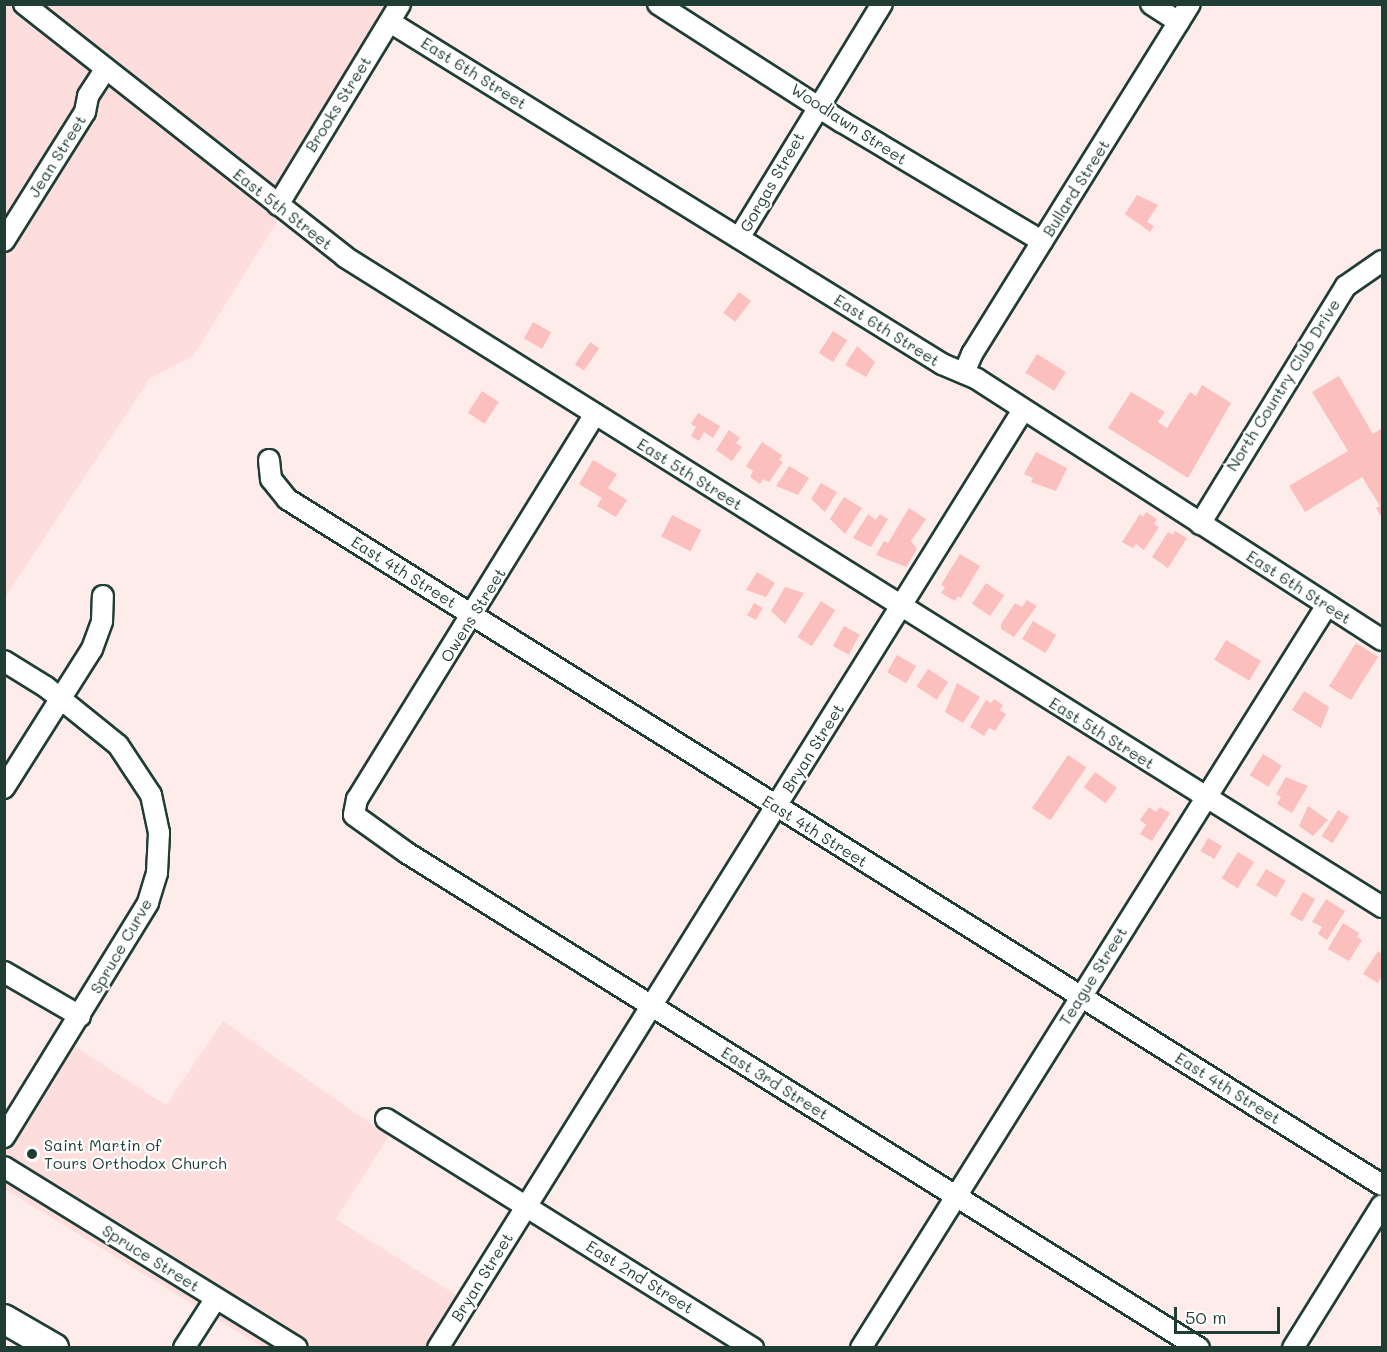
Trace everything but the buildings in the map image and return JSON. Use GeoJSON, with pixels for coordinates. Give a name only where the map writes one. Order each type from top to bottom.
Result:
{"type":"FeatureCollection","features":[{"type":"Feature","properties":{"kind":"highway"},"geometry":{"type":"LineString","coordinates":[[4,1319],[54,1347]]}},
{"type":"Feature","properties":{"kind":"street","name":"East 5th Street"},"geometry":{"type":"LineString","coordinates":[[24,4],[345,257],[1383,907]]}},
{"type":"Feature","properties":{"kind":"street","name":"Brooks Street"},"geometry":{"type":"LineString","coordinates":[[278,205],[400,4]]}},
{"type":"Feature","properties":{"kind":"street","name":"Woodlawn Street"},"geometry":{"type":"LineString","coordinates":[[658,4],[819,106],[1042,241]]}},
{"type":"Feature","properties":{"kind":"street","name":"Gorgas Street"},"geometry":{"type":"LineString","coordinates":[[739,238],[882,4]]}},
{"type":"Feature","properties":{"kind":"street"},"geometry":{"type":"LineString","coordinates":[[1151,4],[1179,22]]}},
{"type":"Feature","properties":{"kind":"street","name":"Bullard Street"},"geometry":{"type":"LineString","coordinates":[[964,374],[1042,241],[1190,4]]}},
{"type":"Feature","properties":{"kind":"street","name":"East 6th Street"},"geometry":{"type":"LineString","coordinates":[[390,22],[942,364],[964,374],[1023,410],[1383,640]]}},
{"type":"Feature","properties":{"kind":"street","name":"Jean Street"},"geometry":{"type":"LineString","coordinates":[[4,242],[85,112],[88,96],[105,70]]}},
{"type":"Feature","properties":{"kind":"street","name":"North Country Club Drive"},"geometry":{"type":"LineString","coordinates":[[1200,524],[1328,312],[1350,282],[1383,261]]}},
{"type":"Feature","properties":{"kind":"street","name":"Bryan Street"},"geometry":{"type":"LineString","coordinates":[[438,1347],[1023,410]]}},
{"type":"Feature","properties":{"kind":"street","name":"Owens Street"},"geometry":{"type":"LineString","coordinates":[[354,815],[357,799],[595,414]]}},
{"type":"Feature","properties":{"kind":"street","name":"East 4th Street"},"geometry":{"type":"LineString","coordinates":[[269,460],[271,478],[287,499],[1383,1185]]}},
{"type":"Feature","properties":{"kind":"street"},"geometry":{"type":"LineString","coordinates":[[4,788],[92,649],[102,621],[103,596]]}},
{"type":"Feature","properties":{"kind":"street","name":"Teague Street"},"geometry":{"type":"LineString","coordinates":[[861,1347],[1204,797],[1327,605]]}},
{"type":"Feature","properties":{"kind":"street"},"geometry":{"type":"LineString","coordinates":[[4,661],[59,698]]}},
{"type":"Feature","properties":{"kind":"street","name":"Spruce Curve"},"geometry":{"type":"LineString","coordinates":[[4,1137],[148,903],[157,873],[159,833],[151,795],[129,758],[107,733],[59,698]]}},
{"type":"Feature","properties":{"kind":"street","name":"East 3rd Street"},"geometry":{"type":"LineString","coordinates":[[354,815],[407,853],[1199,1347]]}},
{"type":"Feature","properties":{"kind":"street"},"geometry":{"type":"LineString","coordinates":[[4,972],[80,1016]]}},
{"type":"Feature","properties":{"kind":"street"},"geometry":{"type":"LineString","coordinates":[[386,1119],[526,1206]]}},
{"type":"Feature","properties":{"kind":"street","name":"Spruce Street"},"geometry":{"type":"LineString","coordinates":[[4,1167],[297,1347]]}},
{"type":"Feature","properties":{"kind":"street"},"geometry":{"type":"LineString","coordinates":[[1293,1347],[1383,1205]]}},
{"type":"Feature","properties":{"kind":"street","name":"East 2nd Street"},"geometry":{"type":"LineString","coordinates":[[526,1206],[753,1347]]}},
{"type":"Feature","properties":{"kind":"street"},"geometry":{"type":"LineString","coordinates":[[184,1347],[216,1299]]}},
{"type":"Feature","properties":{"kind":"shaded area"},"geometry":{"type":"Polygon","coordinates":[[[5,5],[413,5],[193,356],[150,378],[5,597],[5,5]]]}},
{"type":"Feature","properties":{"kind":"shaded area"},"geometry":{"type":"Polygon","coordinates":[[[223,1021],[389,1136],[336,1219],[458,1296],[425,1347],[262,1347],[5,1189],[5,1121],[55,1034],[166,1105],[223,1021]]]}},
{"type":"Feature","properties":{"kind":"place","name":"Saint Martin of Tours Orthodox Church"},"geometry":{"type":"Point","coordinates":[32,1154]}}]}
